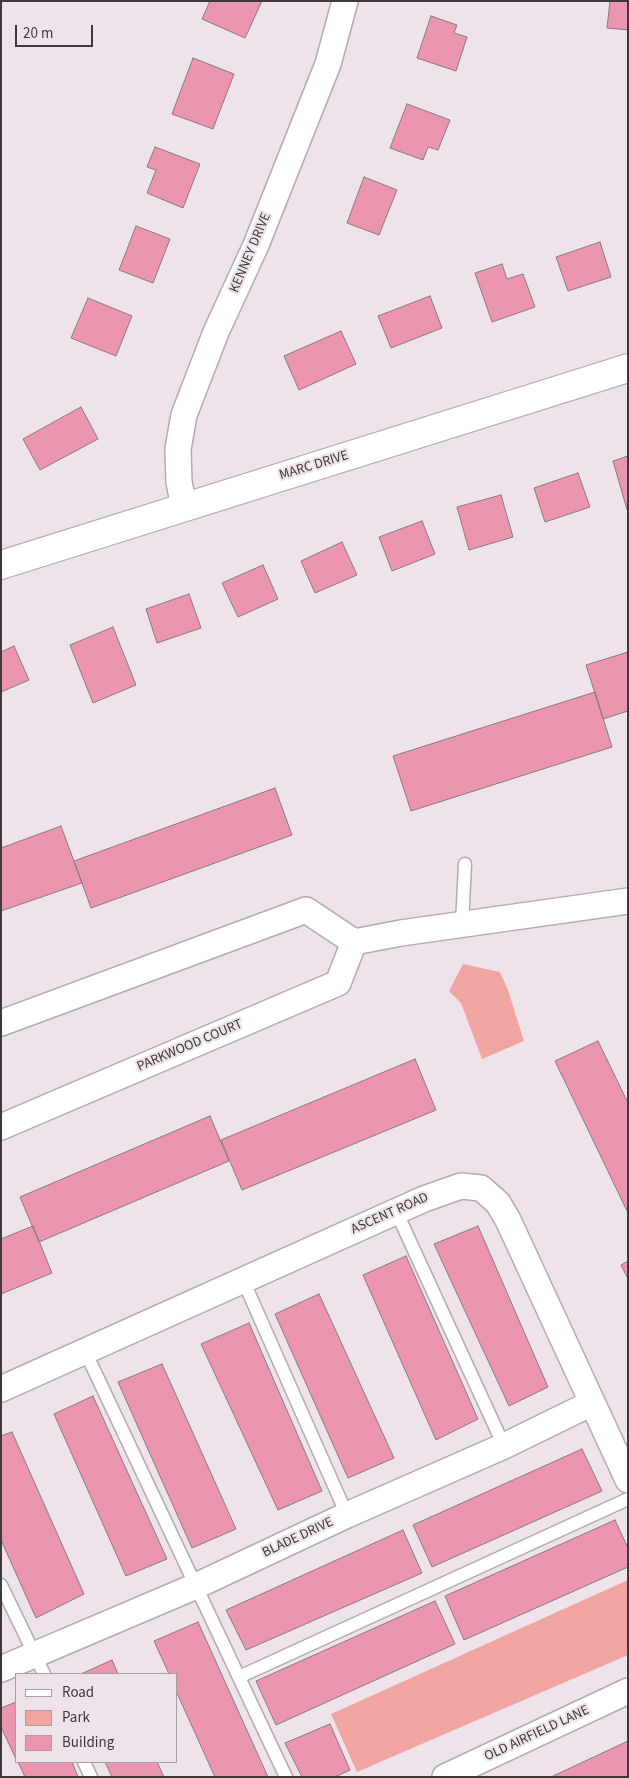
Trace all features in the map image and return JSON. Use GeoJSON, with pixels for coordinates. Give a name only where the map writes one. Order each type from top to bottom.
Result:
{"type":"FeatureCollection","features":[{"type":"Feature","properties":{"kind":"street","name":"KENNEY DRIVE"},"geometry":{"type":"LineString","coordinates":[[184,507],[179,482],[178,449],[184,415],[216,332],[256,245],[328,64],[345,1]]}},
{"type":"Feature","properties":{"kind":"street","name":"MARC DRIVE"},"geometry":{"type":"LineString","coordinates":[[1,565],[628,368]]}},
{"type":"Feature","properties":{"kind":"street"},"geometry":{"type":"LineString","coordinates":[[1,1023],[306,910],[354,942],[462,924],[628,901]]}},
{"type":"Feature","properties":{"kind":"street","name":"PARKWOOD COURT"},"geometry":{"type":"LineString","coordinates":[[1,1127],[338,983],[354,942]]}},
{"type":"Feature","properties":{"kind":"street","name":"ASCENT ROAD"},"geometry":{"type":"LineString","coordinates":[[1,1389],[424,1199],[461,1186],[481,1188],[498,1203],[508,1220],[628,1480]]}},
{"type":"Feature","properties":{"kind":"street","name":"BLADE DRIVE"},"geometry":{"type":"LineString","coordinates":[[1,1669],[39,1665],[196,1586],[348,1515],[504,1446],[592,1403]]}},
{"type":"Feature","properties":{"kind":"street","name":"OLD AIRFIELD LANE"},"geometry":{"type":"LineString","coordinates":[[445,1777],[627,1695]]}},
{"type":"Feature","properties":{"kind":"lane"},"geometry":{"type":"LineString","coordinates":[[462,924],[464,864]]}},
{"type":"Feature","properties":{"kind":"lane"},"geometry":{"type":"LineString","coordinates":[[396,1211],[504,1446]]}},
{"type":"Feature","properties":{"kind":"lane"},"geometry":{"type":"LineString","coordinates":[[243,1280],[348,1515]]}},
{"type":"Feature","properties":{"kind":"lane"},"geometry":{"type":"LineString","coordinates":[[86,1351],[286,1777]]}},
{"type":"Feature","properties":{"kind":"lane"},"geometry":{"type":"LineString","coordinates":[[239,1677],[628,1499]]}},
{"type":"Feature","properties":{"kind":"lane"},"geometry":{"type":"LineString","coordinates":[[1,1585],[39,1665]]}},
{"type":"Feature","properties":{"kind":"lane"},"geometry":{"type":"LineString","coordinates":[[84,1763],[91,1777]]}},
{"type":"Feature","properties":{"kind":"green space"},"geometry":{"type":"Polygon","coordinates":[[[463,964],[500,972],[508,990],[524,1041],[482,1059],[461,1003],[449,991],[463,964]]]}},
{"type":"Feature","properties":{"kind":"green space"},"geometry":{"type":"Polygon","coordinates":[[[628,1580],[628,1655],[357,1772],[331,1714],[628,1580]]]}},
{"type":"Feature","properties":{"kind":"building"},"geometry":{"type":"Polygon","coordinates":[[[210,1],[262,1],[245,38],[202,19],[210,1]]]}},
{"type":"Feature","properties":{"kind":"building"},"geometry":{"type":"Polygon","coordinates":[[[610,1],[628,1],[628,30],[607,28],[610,1]]]}},
{"type":"Feature","properties":{"kind":"building"},"geometry":{"type":"Polygon","coordinates":[[[431,16],[457,25],[454,33],[467,37],[456,71],[417,58],[431,16]]]}},
{"type":"Feature","properties":{"kind":"building"},"geometry":{"type":"Polygon","coordinates":[[[193,58],[234,74],[213,129],[172,114],[193,58]]]}},
{"type":"Feature","properties":{"kind":"building"},"geometry":{"type":"Polygon","coordinates":[[[407,104],[450,120],[438,150],[428,147],[423,160],[390,148],[407,104]]]}},
{"type":"Feature","properties":{"kind":"building"},"geometry":{"type":"Polygon","coordinates":[[[155,147],[200,164],[183,208],[147,193],[156,170],[147,167],[155,147]]]}},
{"type":"Feature","properties":{"kind":"building"},"geometry":{"type":"Polygon","coordinates":[[[364,177],[397,190],[379,235],[347,223],[364,177]]]}},
{"type":"Feature","properties":{"kind":"building"},"geometry":{"type":"Polygon","coordinates":[[[136,226],[170,239],[153,283],[119,270],[136,226]]]}},
{"type":"Feature","properties":{"kind":"building"},"geometry":{"type":"Polygon","coordinates":[[[600,242],[611,277],[568,291],[556,257],[600,242]]]}},
{"type":"Feature","properties":{"kind":"building"},"geometry":{"type":"Polygon","coordinates":[[[502,264],[507,279],[523,274],[535,307],[492,322],[475,273],[502,264]]]}},
{"type":"Feature","properties":{"kind":"building"},"geometry":{"type":"Polygon","coordinates":[[[430,296],[442,328],[391,348],[378,316],[430,296]]]}},
{"type":"Feature","properties":{"kind":"building"},"geometry":{"type":"Polygon","coordinates":[[[88,298],[132,316],[116,356],[71,338],[88,298]]]}},
{"type":"Feature","properties":{"kind":"building"},"geometry":{"type":"Polygon","coordinates":[[[341,331],[356,364],[299,390],[284,356],[341,331]]]}},
{"type":"Feature","properties":{"kind":"building"},"geometry":{"type":"Polygon","coordinates":[[[81,407],[98,439],[40,470],[23,439],[81,407]]]}},
{"type":"Feature","properties":{"kind":"building"},"geometry":{"type":"Polygon","coordinates":[[[628,456],[628,513],[613,461],[628,456]]]}},
{"type":"Feature","properties":{"kind":"building"},"geometry":{"type":"Polygon","coordinates":[[[578,473],[590,507],[545,522],[534,488],[578,473]]]}},
{"type":"Feature","properties":{"kind":"building"},"geometry":{"type":"Polygon","coordinates":[[[501,495],[513,537],[469,550],[457,507],[501,495]]]}},
{"type":"Feature","properties":{"kind":"building"},"geometry":{"type":"Polygon","coordinates":[[[422,521],[435,554],[392,571],[379,537],[422,521]]]}},
{"type":"Feature","properties":{"kind":"building"},"geometry":{"type":"Polygon","coordinates":[[[342,542],[357,575],[315,593],[301,561],[342,542]]]}},
{"type":"Feature","properties":{"kind":"building"},"geometry":{"type":"Polygon","coordinates":[[[263,565],[278,599],[238,617],[222,583],[263,565]]]}},
{"type":"Feature","properties":{"kind":"building"},"geometry":{"type":"Polygon","coordinates":[[[189,594],[201,628],[157,643],[146,609],[189,594]]]}},
{"type":"Feature","properties":{"kind":"building"},"geometry":{"type":"Polygon","coordinates":[[[113,627],[136,685],[93,703],[70,645],[113,627]]]}},
{"type":"Feature","properties":{"kind":"building"},"geometry":{"type":"Polygon","coordinates":[[[14,646],[29,680],[1,692],[1,652],[14,646]]]}},
{"type":"Feature","properties":{"kind":"building"},"geometry":{"type":"Polygon","coordinates":[[[628,652],[628,711],[603,719],[586,665],[628,652]]]}},
{"type":"Feature","properties":{"kind":"building"},"geometry":{"type":"Polygon","coordinates":[[[595,692],[612,747],[411,811],[393,756],[595,692]]]}},
{"type":"Feature","properties":{"kind":"building"},"geometry":{"type":"Polygon","coordinates":[[[275,788],[292,835],[91,908],[74,861],[275,788]]]}},
{"type":"Feature","properties":{"kind":"building"},"geometry":{"type":"Polygon","coordinates":[[[61,826],[82,883],[1,911],[1,848],[61,826]]]}},
{"type":"Feature","properties":{"kind":"building"},"geometry":{"type":"Polygon","coordinates":[[[598,1041],[628,1103],[628,1213],[555,1061],[598,1041]]]}},
{"type":"Feature","properties":{"kind":"building"},"geometry":{"type":"Polygon","coordinates":[[[415,1059],[436,1110],[242,1190],[221,1140],[415,1059]]]}},
{"type":"Feature","properties":{"kind":"building"},"geometry":{"type":"Polygon","coordinates":[[[210,1116],[229,1161],[39,1242],[20,1197],[210,1116]]]}},
{"type":"Feature","properties":{"kind":"building"},"geometry":{"type":"Polygon","coordinates":[[[33,1226],[52,1273],[1,1294],[1,1239],[33,1226]]]}},
{"type":"Feature","properties":{"kind":"building"},"geometry":{"type":"Polygon","coordinates":[[[478,1226],[548,1387],[509,1406],[434,1244],[478,1226]]]}},
{"type":"Feature","properties":{"kind":"building"},"geometry":{"type":"Polygon","coordinates":[[[406,1256],[478,1419],[436,1440],[363,1275],[406,1256]]]}},
{"type":"Feature","properties":{"kind":"building"},"geometry":{"type":"Polygon","coordinates":[[[628,1261],[628,1279],[621,1265],[628,1261]]]}},
{"type":"Feature","properties":{"kind":"building"},"geometry":{"type":"Polygon","coordinates":[[[319,1294],[394,1458],[348,1478],[275,1314],[319,1294]]]}},
{"type":"Feature","properties":{"kind":"building"},"geometry":{"type":"Polygon","coordinates":[[[249,1323],[322,1491],[278,1510],[201,1344],[249,1323]]]}},
{"type":"Feature","properties":{"kind":"building"},"geometry":{"type":"Polygon","coordinates":[[[162,1364],[236,1529],[192,1548],[118,1382],[162,1364]]]}},
{"type":"Feature","properties":{"kind":"building"},"geometry":{"type":"Polygon","coordinates":[[[93,1396],[167,1559],[126,1576],[54,1414],[93,1396]]]}},
{"type":"Feature","properties":{"kind":"building"},"geometry":{"type":"Polygon","coordinates":[[[12,1432],[84,1594],[36,1618],[1,1540],[1,1436],[12,1432]]]}},
{"type":"Feature","properties":{"kind":"building"},"geometry":{"type":"Polygon","coordinates":[[[582,1449],[602,1491],[432,1567],[413,1525],[582,1449]]]}},
{"type":"Feature","properties":{"kind":"building"},"geometry":{"type":"Polygon","coordinates":[[[615,1520],[628,1548],[628,1567],[464,1640],[445,1596],[615,1520]]]}},
{"type":"Feature","properties":{"kind":"building"},"geometry":{"type":"Polygon","coordinates":[[[403,1530],[422,1573],[246,1650],[226,1610],[403,1530]]]}},
{"type":"Feature","properties":{"kind":"building"},"geometry":{"type":"Polygon","coordinates":[[[435,1601],[455,1644],[276,1725],[256,1681],[435,1601]]]}},
{"type":"Feature","properties":{"kind":"building"},"geometry":{"type":"Polygon","coordinates":[[[198,1622],[268,1777],[215,1777],[178,1695],[178,1673],[169,1673],[154,1641],[198,1622]]]}},
{"type":"Feature","properties":{"kind":"building"},"geometry":{"type":"Polygon","coordinates":[[[112,1660],[118,1673],[83,1673],[112,1660]]]}},
{"type":"Feature","properties":{"kind":"building"},"geometry":{"type":"Polygon","coordinates":[[[15,1702],[15,1757],[1,1727],[1,1708],[15,1702]]]}},
{"type":"Feature","properties":{"kind":"building"},"geometry":{"type":"Polygon","coordinates":[[[330,1724],[350,1770],[335,1777],[302,1777],[285,1743],[330,1724]]]}},
{"type":"Feature","properties":{"kind":"building"},"geometry":{"type":"Polygon","coordinates":[[[628,1741],[628,1777],[551,1777],[628,1741]]]}},
{"type":"Feature","properties":{"kind":"building"},"geometry":{"type":"Polygon","coordinates":[[[18,1763],[72,1763],[78,1777],[25,1777],[18,1763]]]}},
{"type":"Feature","properties":{"kind":"building"},"geometry":{"type":"Polygon","coordinates":[[[105,1763],[157,1763],[164,1777],[112,1777],[105,1763]]]}}]}
